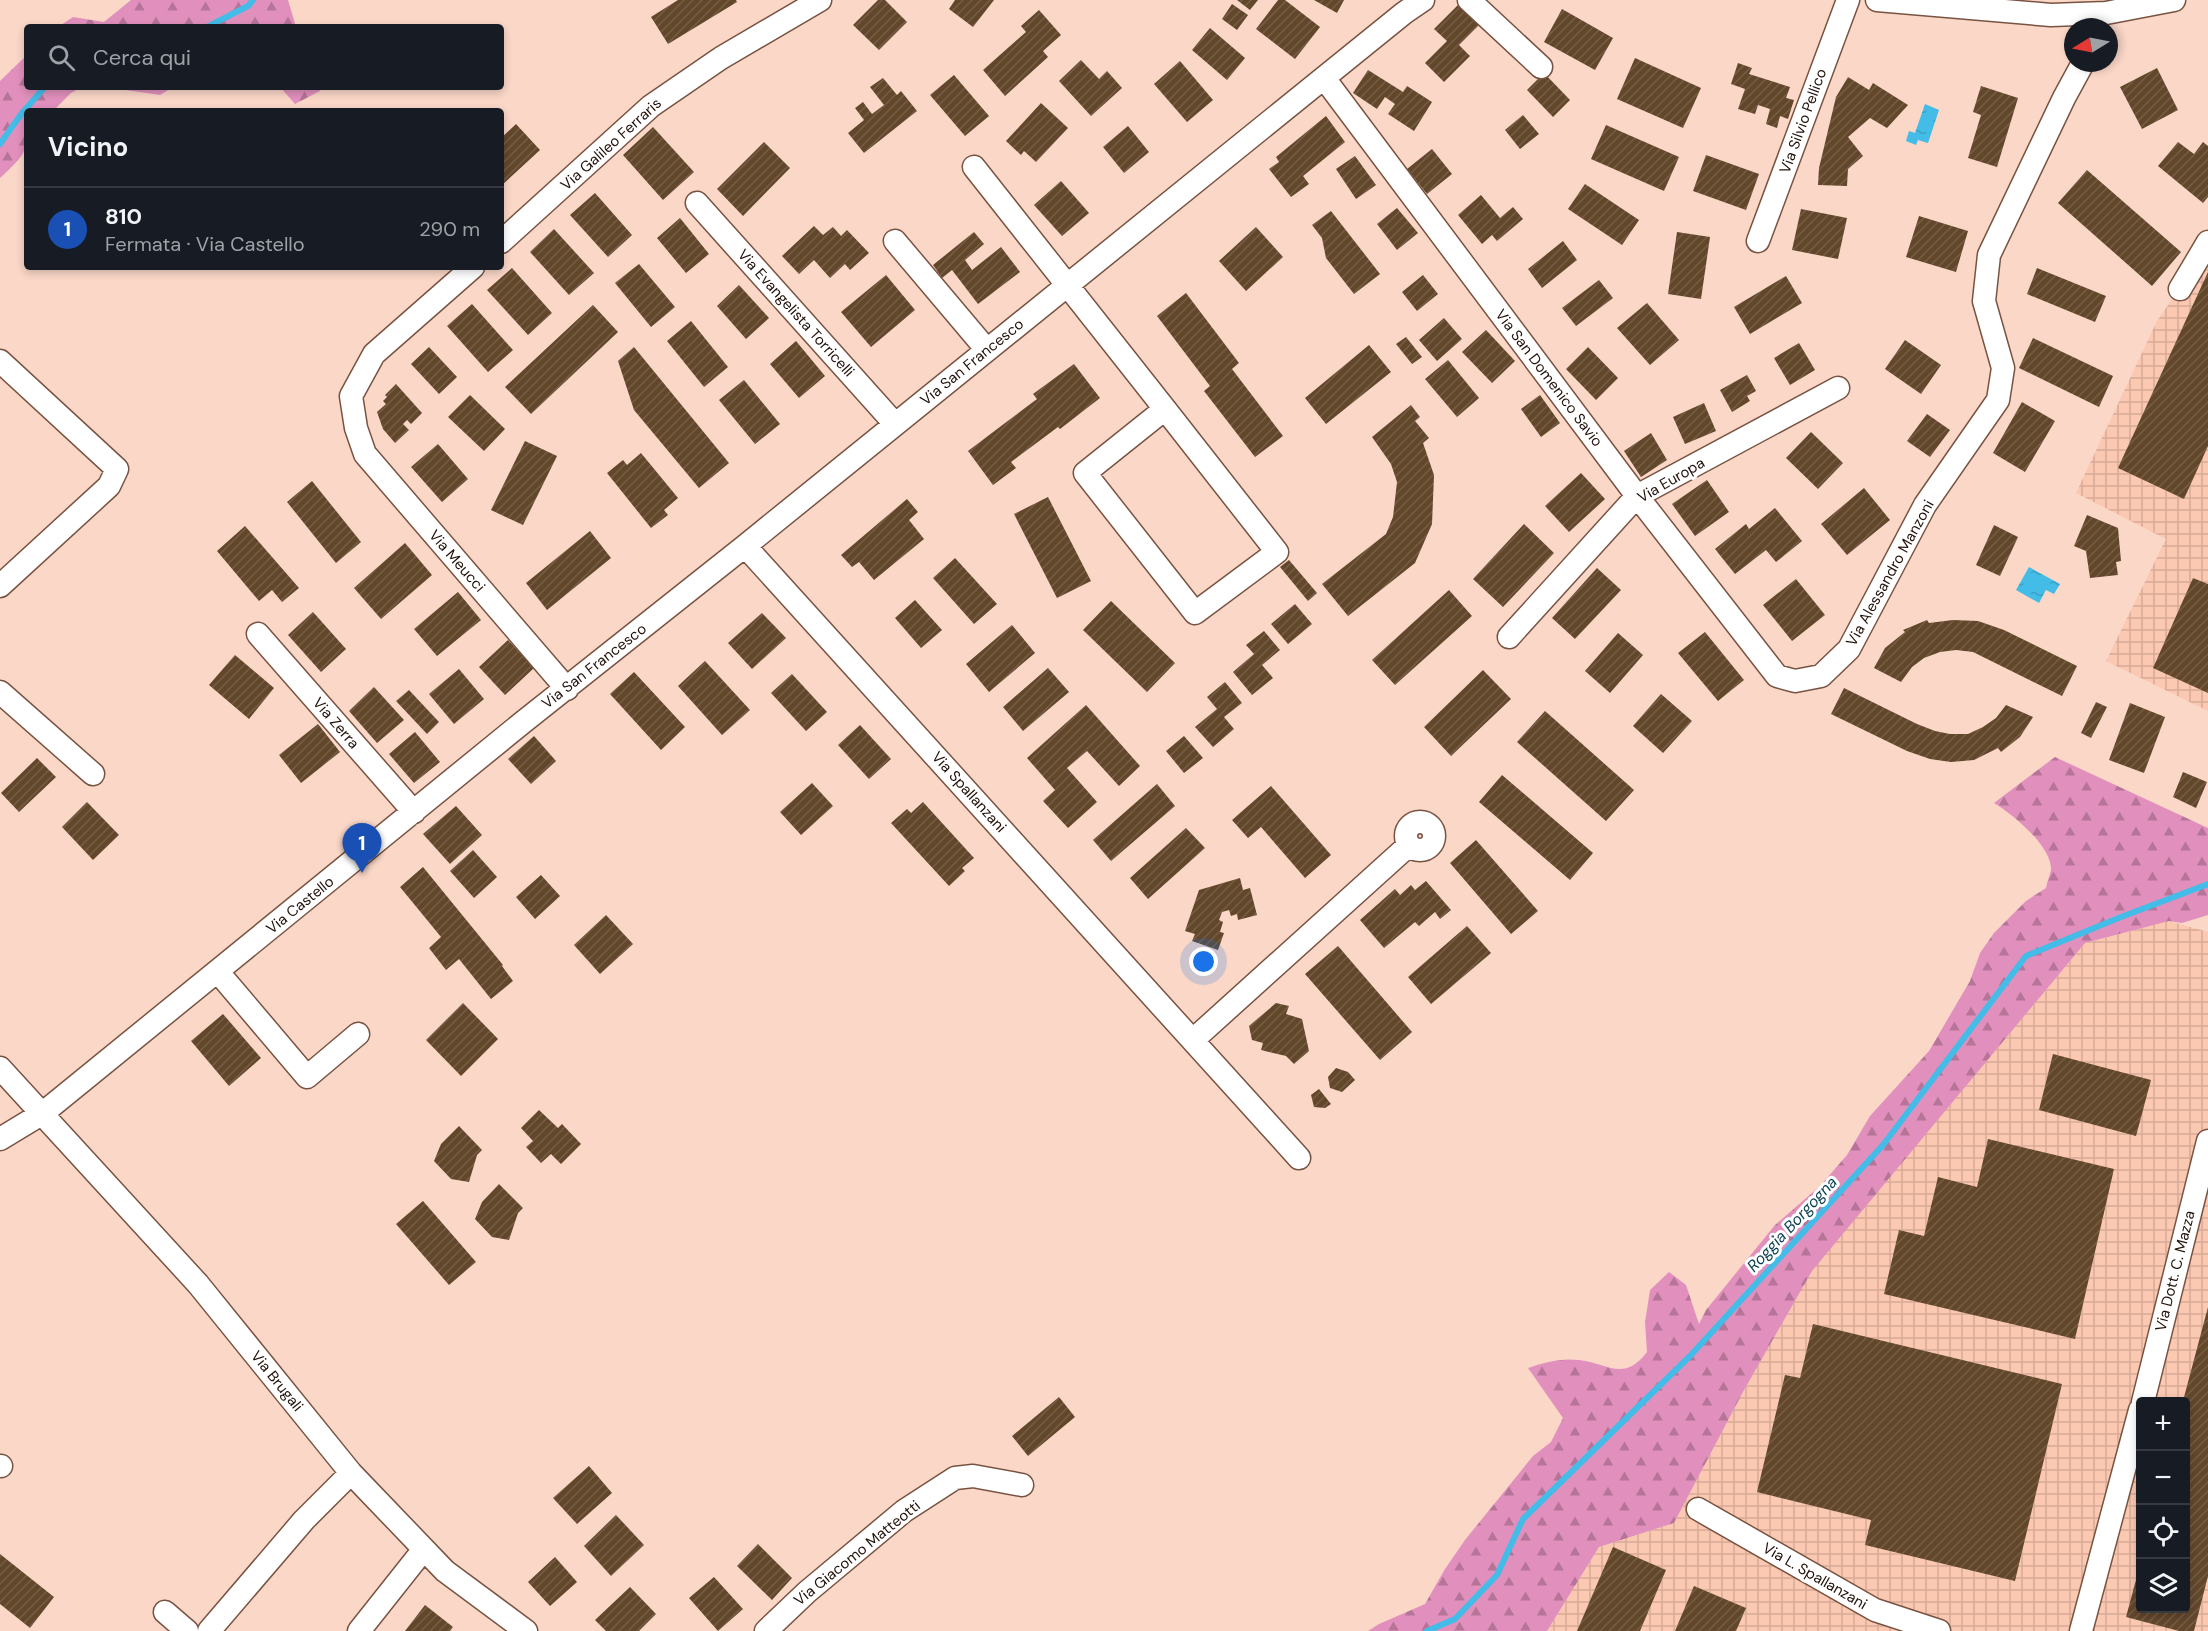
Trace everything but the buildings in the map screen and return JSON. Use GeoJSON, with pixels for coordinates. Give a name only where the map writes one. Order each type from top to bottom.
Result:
{"type":"FeatureCollection","features":[{"type":"Feature","properties":{"kind":"street","name":"Via Galileo Ferraris"},"geometry":{"type":"LineString","coordinates":[[504,239],[651,106],[721,58],[820,0]]}},
{"type":"Feature","properties":{"kind":"street","name":"Via San Francesco"},"geometry":{"type":"LineString","coordinates":[[522,723],[1423,0]]}},
{"type":"Feature","properties":{"kind":"street"},"geometry":{"type":"LineString","coordinates":[[1469,0],[1541,67]]}},
{"type":"Feature","properties":{"kind":"street","name":"Via Silvio Pellico"},"geometry":{"type":"LineString","coordinates":[[1758,242],[1848,0]]}},
{"type":"Feature","properties":{"kind":"street"},"geometry":{"type":"LineString","coordinates":[[1877,0],[2083,18]]}},
{"type":"Feature","properties":{"kind":"street"},"geometry":{"type":"LineString","coordinates":[[2112,18],[2174,0]]}},
{"type":"Feature","properties":{"kind":"street","name":"Via Alessandro Manzoni"},"geometry":{"type":"LineString","coordinates":[[1777,676],[1795,681],[1821,676],[1850,648],[1925,505],[1998,400],[2003,368],[1984,301],[1989,255],[2078,72]]}},
{"type":"Feature","properties":{"kind":"street","name":"Via San Domenico Savio"},"geometry":{"type":"LineString","coordinates":[[1324,78],[1637,496],[1777,676]]}},
{"type":"Feature","properties":{"kind":"street"},"geometry":{"type":"LineString","coordinates":[[974,167],[1066,285],[1165,409],[1277,552],[1195,613],[1085,474],[1165,409]]}},
{"type":"Feature","properties":{"kind":"street","name":"Via Evangelista Torricelli"},"geometry":{"type":"LineString","coordinates":[[697,203],[895,424]]}},
{"type":"Feature","properties":{"kind":"street"},"geometry":{"type":"LineString","coordinates":[[895,241],[987,350]]}},
{"type":"Feature","properties":{"kind":"street"},"geometry":{"type":"LineString","coordinates":[[2180,289],[2208,242]]}},
{"type":"Feature","properties":{"kind":"street","name":"Via Meucci"},"geometry":{"type":"LineString","coordinates":[[470,270],[374,354],[351,396],[357,428],[365,454],[567,688]]}},
{"type":"Feature","properties":{"kind":"street"},"geometry":{"type":"LineString","coordinates":[[0,361],[117,469],[109,486],[0,586]]}},
{"type":"Feature","properties":{"kind":"street","name":"Via Europa"},"geometry":{"type":"LineString","coordinates":[[1509,637],[1637,496],[1838,388]]}},
{"type":"Feature","properties":{"kind":"street","name":"Via Spallanzani"},"geometry":{"type":"LineString","coordinates":[[745,546],[1299,1158]]}},
{"type":"Feature","properties":{"kind":"street","name":"Via Zerra"},"geometry":{"type":"LineString","coordinates":[[258,634],[414,812]]}},
{"type":"Feature","properties":{"kind":"street"},"geometry":{"type":"LineString","coordinates":[[0,692],[93,774]]}},
{"type":"Feature","properties":{"kind":"street","name":"Via Castello"},"geometry":{"type":"LineString","coordinates":[[0,1138],[43,1113],[522,723]]}},
{"type":"Feature","properties":{"kind":"street"},"geometry":{"type":"LineString","coordinates":[[1193,1040],[1409,845]]}},
{"type":"Feature","properties":{"kind":"street"},"geometry":{"type":"LineString","coordinates":[[218,972],[307,1077],[358,1034]]}},
{"type":"Feature","properties":{"kind":"street","name":"Via Brugali"},"geometry":{"type":"LineString","coordinates":[[0,1068],[198,1284],[351,1473],[445,1571],[526,1631]]}},
{"type":"Feature","properties":{"kind":"street","name":"Via Dott. C. Mazza"},"geometry":{"type":"LineString","coordinates":[[2144,1397],[2203,1183],[2208,1141]]}},
{"type":"Feature","properties":{"kind":"street"},"geometry":{"type":"LineString","coordinates":[[2081,1631],[2136,1425]]}},
{"type":"Feature","properties":{"kind":"street"},"geometry":{"type":"LineString","coordinates":[[209,1631],[304,1520],[351,1473]]}},
{"type":"Feature","properties":{"kind":"street","name":"Via Giacomo Matteotti"},"geometry":{"type":"LineString","coordinates":[[766,1631],[807,1592],[904,1511],[955,1478],[973,1476],[1022,1485]]}},
{"type":"Feature","properties":{"kind":"street","name":"Via L. Spallanzani"},"geometry":{"type":"LineString","coordinates":[[1698,1509],[1875,1610],[1886,1623],[1939,1631]]}},
{"type":"Feature","properties":{"kind":"street"},"geometry":{"type":"LineString","coordinates":[[359,1631],[424,1549]]}},
{"type":"Feature","properties":{"kind":"street"},"geometry":{"type":"LineString","coordinates":[[165,1612],[187,1631]]}},
{"type":"Feature","properties":{"kind":"shaded area"},"geometry":{"type":"Polygon","coordinates":[[[2208,247],[2208,711],[2106,661],[2166,539],[2076,493],[2157,321],[2208,247]]]}},
{"type":"Feature","properties":{"kind":"shaded area"},"geometry":{"type":"Polygon","coordinates":[[[2169,921],[2208,932],[2208,1631],[1547,1631],[1599,1547],[1674,1523],[1743,1392],[1811,1271],[2085,943],[2169,921]]]}},
{"type":"Feature","properties":{"kind":"green space"},"geometry":{"type":"Polygon","coordinates":[[[131,0],[288,0],[295,24],[62,24],[73,17],[104,22],[131,0]]]}},
{"type":"Feature","properties":{"kind":"green space"},"geometry":{"type":"Polygon","coordinates":[[[24,58],[24,90],[76,90],[56,108],[24,108],[24,151],[0,178],[0,81],[24,58]]]}},
{"type":"Feature","properties":{"kind":"green space"},"geometry":{"type":"Polygon","coordinates":[[[126,90],[168,90],[160,95],[126,90]]]}},
{"type":"Feature","properties":{"kind":"green space"},"geometry":{"type":"Polygon","coordinates":[[[283,90],[320,90],[320,91],[295,104],[283,90]]]}},
{"type":"Feature","properties":{"kind":"green space"},"geometry":{"type":"Polygon","coordinates":[[[2055,757],[2208,828],[2208,915],[2182,923],[2169,921],[2085,943],[1812,1271],[1743,1392],[1674,1523],[1599,1547],[1547,1631],[1368,1631],[1425,1604],[1465,1540],[1533,1456],[1551,1442],[1563,1418],[1528,1368],[1547,1362],[1579,1360],[1623,1369],[1639,1361],[1647,1352],[1645,1322],[1650,1290],[1669,1272],[1686,1285],[1699,1324],[1706,1310],[1775,1225],[1820,1186],[1847,1155],[1870,1116],[1929,1051],[1970,981],[1980,953],[1994,933],[2026,901],[2046,888],[2051,870],[2045,851],[2030,832],[1994,803],[2055,757]]]}},
{"type":"Feature","properties":{"kind":"water"},"geometry":{"type":"Polygon","coordinates":[[[1925,104],[1939,110],[1928,143],[1918,140],[1916,145],[1906,141],[1909,131],[1915,133],[1925,104]]]}},
{"type":"Feature","properties":{"kind":"water"},"geometry":{"type":"Polygon","coordinates":[[[2029,567],[2060,584],[2054,594],[2046,590],[2039,603],[2016,590],[2029,567]]]}},
{"type":"Feature","properties":{"kind":"waterway"},"geometry":{"type":"LineString","coordinates":[[213,24],[248,6],[253,0]]}},
{"type":"Feature","properties":{"kind":"waterway"},"geometry":{"type":"LineString","coordinates":[[26,108],[42,90]]}},
{"type":"Feature","properties":{"kind":"waterway"},"geometry":{"type":"LineString","coordinates":[[0,144],[24,111]]}},
{"type":"Feature","properties":{"kind":"waterway","name":"Roggia Borgogna"},"geometry":{"type":"LineString","coordinates":[[1427,1631],[1455,1619],[1497,1575],[1523,1519],[1690,1356],[1883,1145],[2026,956],[2208,884]]}},
{"type":"Feature","properties":{"kind":"place","name":"810"},"geometry":{"type":"Point","coordinates":[362,873]}}]}
